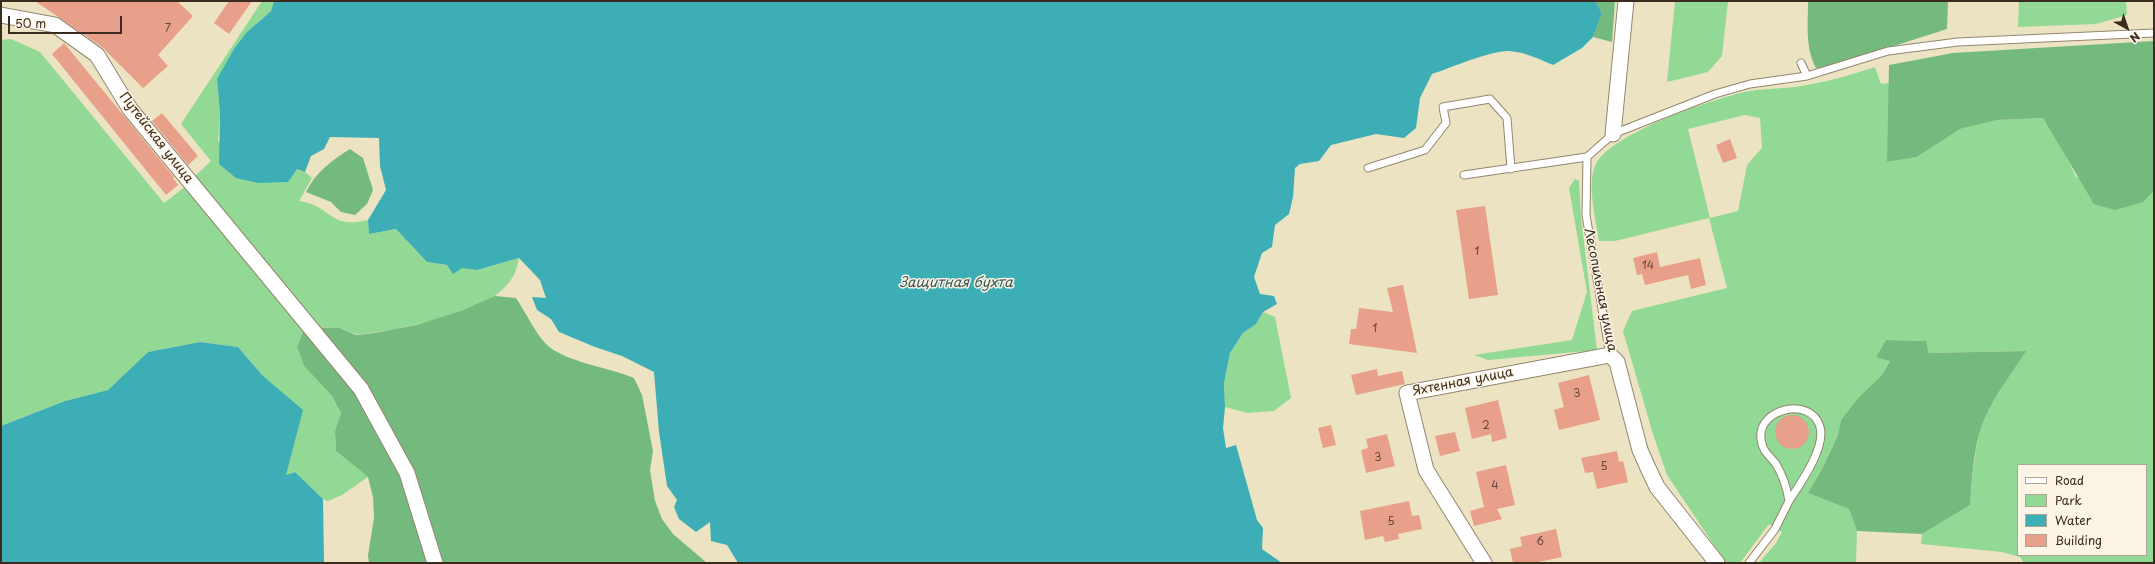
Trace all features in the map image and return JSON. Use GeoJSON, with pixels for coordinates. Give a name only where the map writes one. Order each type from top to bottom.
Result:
{"type":"FeatureCollection","features":[{"type":"Feature","properties":{"kind":"street"},"geometry":{"type":"LineString","coordinates":[[1613,134],[1626,1]]}},
{"type":"Feature","properties":{"kind":"street","name":"Путейская улица"},"geometry":{"type":"LineString","coordinates":[[1,16],[55,25],[97,55],[130,109],[361,388],[406,473],[435,563]]}},
{"type":"Feature","properties":{"kind":"street","name":"Яхтенная улица"},"geometry":{"type":"LineString","coordinates":[[1484,563],[1426,470],[1407,393],[1610,355]]}},
{"type":"Feature","properties":{"kind":"street","name":"Лесопильная улица"},"geometry":{"type":"LineString","coordinates":[[1610,355],[1617,362],[1640,450],[1648,468],[1658,487],[1717,563]]}},
{"type":"Feature","properties":{"kind":"lane"},"geometry":{"type":"LineString","coordinates":[[1464,175],[1587,157],[1613,134],[1722,92],[1750,84],[1807,76],[1888,51],[1938,44],[2154,33]]}},
{"type":"Feature","properties":{"kind":"lane"},"geometry":{"type":"LineString","coordinates":[[1801,63],[1807,76]]}},
{"type":"Feature","properties":{"kind":"lane"},"geometry":{"type":"LineString","coordinates":[[1368,168],[1425,150],[1446,123],[1443,108],[1490,99],[1506,118],[1511,169]]}},
{"type":"Feature","properties":{"kind":"lane","name":"Лесопильная улица"},"geometry":{"type":"LineString","coordinates":[[1587,157],[1586,215],[1610,355]]}},
{"type":"Feature","properties":{"kind":"lane"},"geometry":{"type":"LineString","coordinates":[[1749,563],[1775,529],[1789,501],[1808,472],[1817,453],[1821,427],[1815,417],[1807,411],[1795,409],[1784,410],[1765,420],[1761,428],[1761,438],[1764,452],[1775,463],[1783,477],[1789,501]]}},
{"type":"Feature","properties":{"kind":"green space"},"geometry":{"type":"Polygon","coordinates":[[[262,1],[274,1],[271,11],[257,23],[217,79],[220,113],[218,141],[305,172],[312,178],[299,201],[310,203],[331,216],[345,222],[368,220],[369,234],[396,229],[427,262],[477,270],[519,258],[512,279],[496,295],[485,302],[450,315],[389,330],[358,334],[338,328],[319,327],[193,178],[211,161],[181,124],[262,1]]]}},
{"type":"Feature","properties":{"kind":"green space"},"geometry":{"type":"Polygon","coordinates":[[[1595,1],[1615,1],[1612,42],[1593,37],[1602,13],[1595,1]]]}},
{"type":"Feature","properties":{"kind":"green space"},"geometry":{"type":"Polygon","coordinates":[[[1675,1],[1728,1],[1722,56],[1708,72],[1667,82],[1675,1]]]}},
{"type":"Feature","properties":{"kind":"green space"},"geometry":{"type":"Polygon","coordinates":[[[1808,1],[1948,1],[1947,29],[1828,67],[1816,68],[1812,60],[1809,44],[1808,1]]]}},
{"type":"Feature","properties":{"kind":"green space"},"geometry":{"type":"Polygon","coordinates":[[[2019,1],[2126,1],[2127,15],[2096,24],[2018,27],[2019,1]]]}},
{"type":"Feature","properties":{"kind":"green space"},"geometry":{"type":"Polygon","coordinates":[[[11,39],[40,52],[164,203],[186,186],[305,327],[297,347],[304,366],[332,396],[341,413],[335,431],[336,451],[368,477],[342,495],[328,501],[323,499],[295,472],[286,475],[263,376],[238,347],[200,342],[148,352],[108,390],[65,401],[1,426],[1,40],[11,39]]]}},
{"type":"Feature","properties":{"kind":"green space"},"geometry":{"type":"Polygon","coordinates":[[[2154,41],[2154,191],[2143,202],[2115,210],[2094,204],[2043,118],[1997,120],[1960,129],[1917,157],[1887,162],[1889,65],[1953,53],[2154,41]]]}},
{"type":"Feature","properties":{"kind":"green space"},"geometry":{"type":"Polygon","coordinates":[[[1875,67],[1881,84],[1890,83],[1887,162],[1917,157],[1960,129],[1997,120],[2043,118],[2065,154],[2076,177],[2143,202],[2154,191],[2154,563],[2024,563],[2020,557],[2002,552],[1921,544],[1922,534],[1970,505],[1972,477],[1980,431],[1988,410],[2025,351],[1929,353],[1926,341],[1886,340],[1876,357],[1890,360],[1881,376],[1858,398],[1841,420],[1838,435],[1823,467],[1808,493],[1849,509],[1857,531],[1856,563],[1759,563],[1776,543],[1782,532],[1769,524],[1740,563],[1726,563],[1667,475],[1653,434],[1623,331],[1632,311],[1727,288],[1709,218],[1615,241],[1599,241],[1592,193],[1595,166],[1604,154],[1619,142],[1662,120],[1686,110],[1744,92],[1794,87],[1839,78],[1875,67]],[[1745,115],[1688,129],[1710,218],[1738,211],[1747,165],[1762,148],[1760,118],[1745,115]]]}},
{"type":"Feature","properties":{"kind":"green space"},"geometry":{"type":"Polygon","coordinates":[[[350,149],[363,158],[373,190],[367,204],[355,215],[341,212],[331,202],[306,192],[319,173],[350,149]]]}},
{"type":"Feature","properties":{"kind":"green space"},"geometry":{"type":"Polygon","coordinates":[[[1575,179],[1579,181],[1581,218],[1597,350],[1488,360],[1474,355],[1572,340],[1587,292],[1569,188],[1575,179]]]}},
{"type":"Feature","properties":{"kind":"green space"},"geometry":{"type":"Polygon","coordinates":[[[495,296],[516,298],[538,334],[553,350],[575,360],[634,378],[642,395],[653,451],[650,470],[655,501],[662,519],[673,534],[707,563],[369,563],[368,555],[374,518],[373,497],[368,477],[336,451],[335,431],[341,413],[332,396],[304,366],[297,347],[305,327],[339,328],[356,335],[375,333],[416,325],[461,311],[495,296]]]}},
{"type":"Feature","properties":{"kind":"green space"},"geometry":{"type":"Polygon","coordinates":[[[1263,312],[1275,317],[1291,398],[1274,411],[1248,413],[1225,407],[1224,383],[1230,353],[1243,333],[1256,324],[1263,312]]]}},
{"type":"Feature","properties":{"kind":"green space"},"geometry":{"type":"Polygon","coordinates":[[[1886,340],[1926,341],[1929,353],[2026,351],[2000,390],[1984,420],[1980,431],[1973,468],[1970,505],[1922,534],[1857,531],[1849,509],[1808,493],[1823,467],[1838,435],[1841,420],[1858,398],[1881,376],[1890,361],[1876,357],[1886,340]]]}},
{"type":"Feature","properties":{"kind":"water","name":"Защитная бухта"},"geometry":{"type":"Polygon","coordinates":[[[274,1],[1595,1],[1602,13],[1593,37],[1582,48],[1553,65],[1532,56],[1502,51],[1482,56],[1432,74],[1420,98],[1416,128],[1404,138],[1376,134],[1331,145],[1319,161],[1300,164],[1295,168],[1293,197],[1289,214],[1275,225],[1272,247],[1262,253],[1254,277],[1260,294],[1274,296],[1277,304],[1263,312],[1256,324],[1243,333],[1230,353],[1224,383],[1225,407],[1223,428],[1226,448],[1236,445],[1257,520],[1263,528],[1262,549],[1282,563],[738,563],[727,545],[711,541],[710,522],[696,532],[679,519],[674,507],[677,500],[667,486],[659,432],[654,372],[622,356],[595,347],[559,332],[551,319],[537,310],[532,297],[546,298],[540,280],[519,258],[477,270],[462,268],[453,274],[447,265],[427,262],[396,229],[369,234],[368,220],[386,190],[380,166],[379,138],[330,137],[324,149],[311,156],[305,172],[297,169],[288,182],[258,183],[236,178],[219,164],[220,113],[217,79],[234,49],[247,32],[271,11],[274,1]]]}},
{"type":"Feature","properties":{"kind":"water"},"geometry":{"type":"Polygon","coordinates":[[[200,342],[238,347],[263,376],[303,410],[286,475],[295,472],[323,499],[324,563],[1,563],[1,426],[65,401],[108,390],[148,352],[200,342]]]}},
{"type":"Feature","properties":{"kind":"building"},"geometry":{"type":"Polygon","coordinates":[[[35,1],[177,1],[193,16],[158,55],[168,66],[143,88],[102,47],[35,1]]]}},
{"type":"Feature","properties":{"kind":"building"},"geometry":{"type":"Polygon","coordinates":[[[229,1],[252,1],[229,34],[214,23],[229,1]]]}},
{"type":"Feature","properties":{"kind":"building"},"geometry":{"type":"Polygon","coordinates":[[[64,43],[174,177],[173,178],[178,185],[166,195],[52,54],[64,43]]]}},
{"type":"Feature","properties":{"kind":"building"},"geometry":{"type":"Polygon","coordinates":[[[162,113],[198,156],[188,165],[152,121],[162,113]]]}},
{"type":"Feature","properties":{"kind":"building"},"geometry":{"type":"Polygon","coordinates":[[[1730,139],[1737,158],[1723,163],[1716,145],[1730,139]]]}},
{"type":"Feature","properties":{"kind":"building"},"geometry":{"type":"Polygon","coordinates":[[[1485,206],[1498,295],[1469,299],[1456,210],[1485,206]]]}},
{"type":"Feature","properties":{"kind":"building"},"geometry":{"type":"Polygon","coordinates":[[[1657,252],[1660,267],[1700,258],[1706,285],[1691,289],[1688,275],[1645,285],[1642,274],[1637,275],[1633,258],[1657,252]]]}},
{"type":"Feature","properties":{"kind":"building"},"geometry":{"type":"Polygon","coordinates":[[[1403,285],[1417,353],[1349,344],[1351,329],[1356,329],[1359,308],[1393,312],[1387,288],[1403,285]]]}},
{"type":"Feature","properties":{"kind":"building"},"geometry":{"type":"Polygon","coordinates":[[[1377,369],[1378,376],[1402,371],[1405,384],[1356,395],[1351,375],[1377,369]]]}},
{"type":"Feature","properties":{"kind":"building"},"geometry":{"type":"Polygon","coordinates":[[[1589,375],[1600,420],[1559,430],[1554,410],[1564,407],[1558,383],[1589,375]]]}},
{"type":"Feature","properties":{"kind":"building"},"geometry":{"type":"Polygon","coordinates":[[[1498,400],[1507,438],[1492,442],[1491,434],[1472,439],[1465,408],[1498,400]]]}},
{"type":"Feature","properties":{"kind":"building"},"geometry":{"type":"Polygon","coordinates":[[[1789,415],[1795,415],[1799,416],[1806,422],[1809,432],[1808,439],[1802,446],[1795,449],[1789,449],[1785,448],[1778,442],[1775,435],[1775,429],[1776,425],[1782,418],[1789,415]]]}},
{"type":"Feature","properties":{"kind":"building"},"geometry":{"type":"Polygon","coordinates":[[[1331,425],[1336,445],[1323,448],[1318,428],[1331,425]]]}},
{"type":"Feature","properties":{"kind":"building"},"geometry":{"type":"Polygon","coordinates":[[[1455,432],[1460,451],[1440,456],[1435,436],[1455,432]]]}},
{"type":"Feature","properties":{"kind":"building"},"geometry":{"type":"Polygon","coordinates":[[[1387,434],[1395,466],[1366,473],[1361,450],[1368,448],[1366,439],[1387,434]]]}},
{"type":"Feature","properties":{"kind":"building"},"geometry":{"type":"Polygon","coordinates":[[[1617,451],[1619,462],[1623,461],[1628,482],[1597,489],[1593,472],[1585,473],[1581,458],[1617,451]]]}},
{"type":"Feature","properties":{"kind":"building"},"geometry":{"type":"Polygon","coordinates":[[[1506,465],[1515,505],[1497,509],[1502,519],[1474,526],[1470,511],[1484,507],[1476,472],[1506,465]]]}},
{"type":"Feature","properties":{"kind":"building"},"geometry":{"type":"Polygon","coordinates":[[[1409,501],[1412,516],[1419,515],[1422,529],[1398,534],[1399,539],[1385,542],[1383,536],[1365,540],[1360,511],[1409,501]]]}},
{"type":"Feature","properties":{"kind":"building"},"geometry":{"type":"Polygon","coordinates":[[[1556,529],[1562,557],[1534,563],[1513,563],[1510,549],[1522,546],[1520,537],[1556,529]]]}}]}
